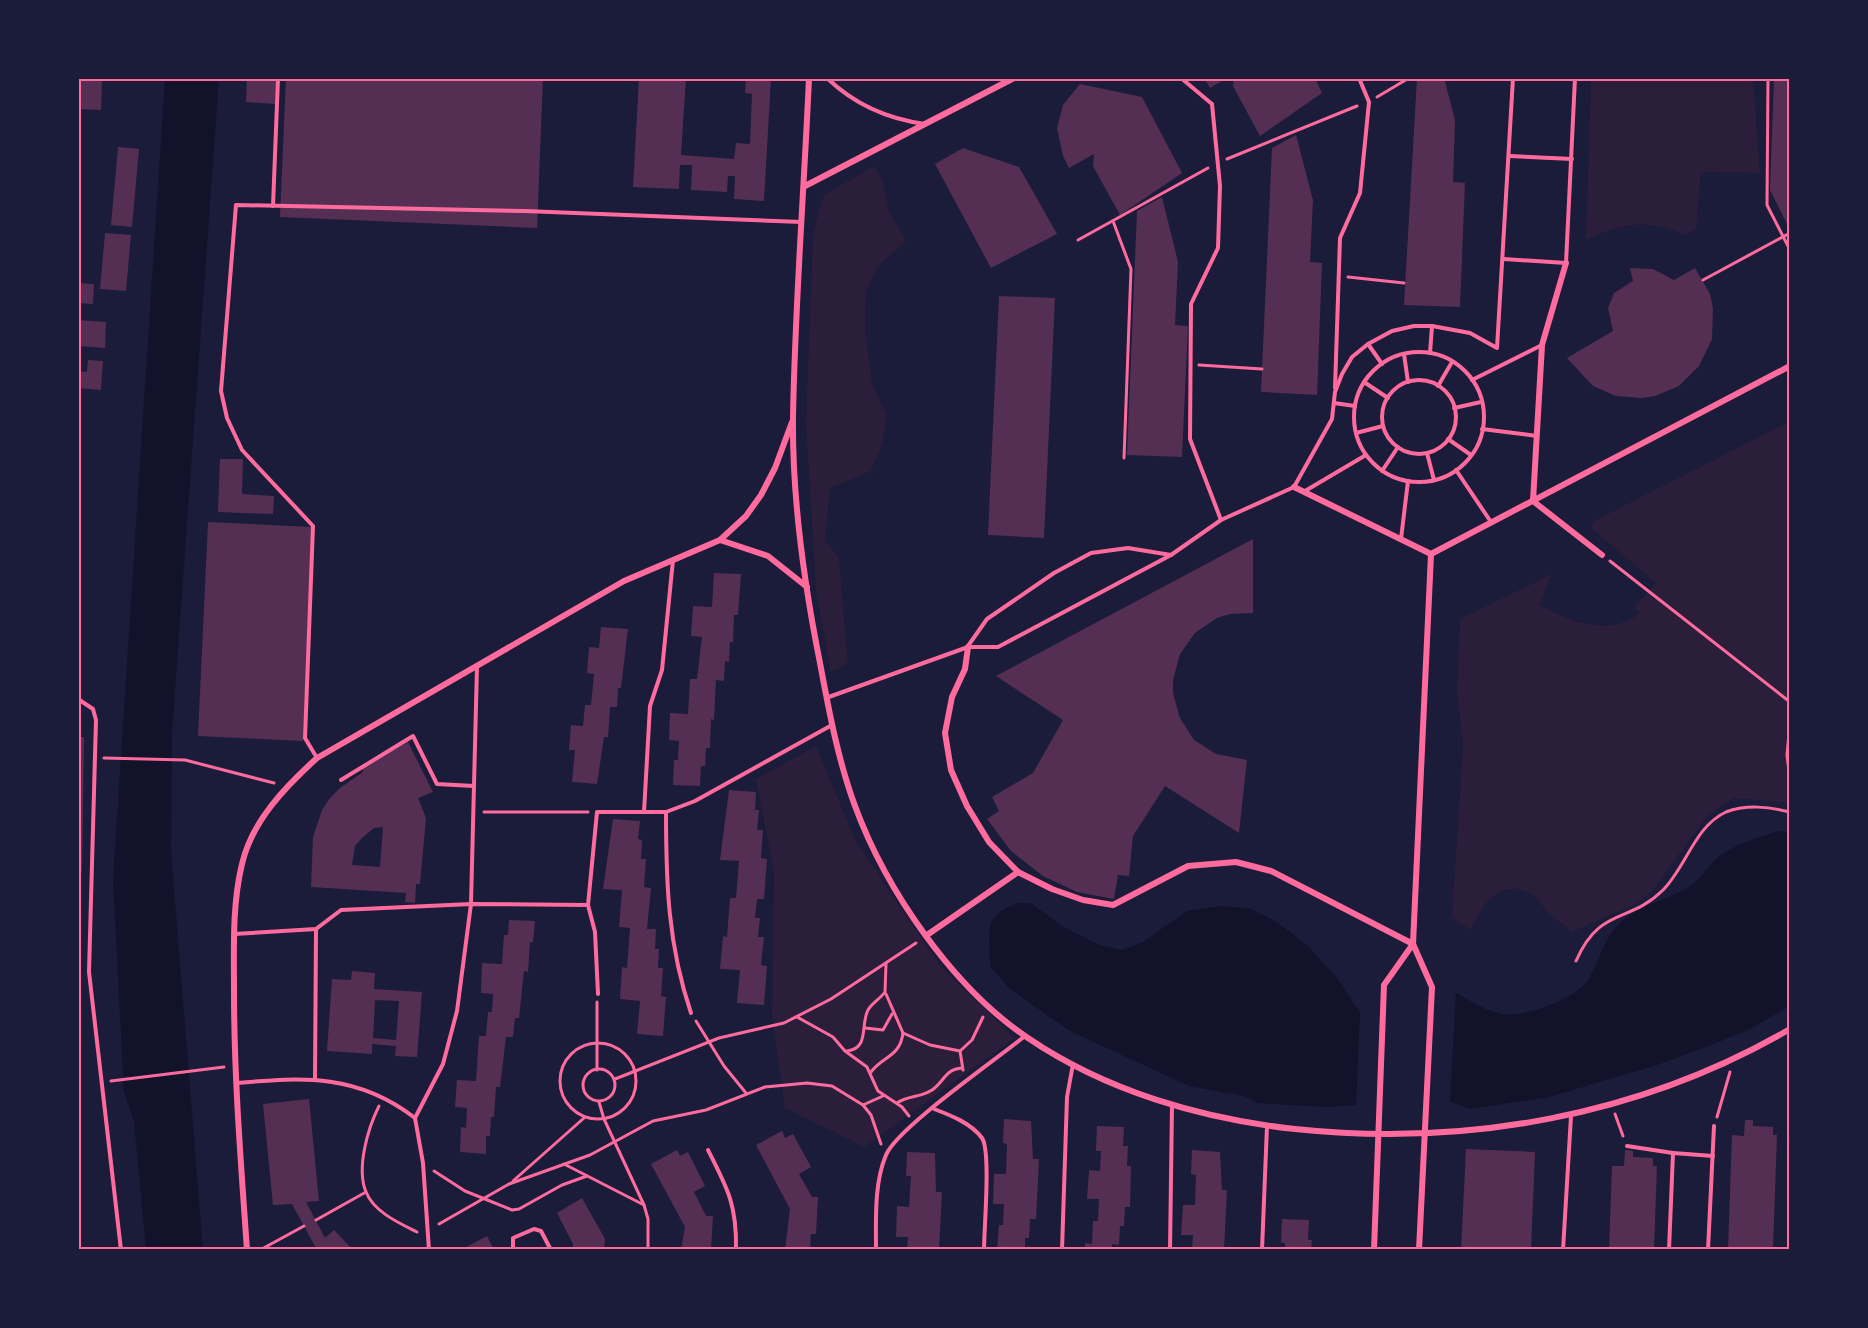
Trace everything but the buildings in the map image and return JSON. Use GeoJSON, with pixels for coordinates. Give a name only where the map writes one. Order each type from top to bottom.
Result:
{"type":"FeatureCollection","features":[{"type":"Feature","properties":{"kind":"street"},"geometry":{"type":"LineString","coordinates":[[809,78],[793,420],[799,520],[807,587],[826,698],[854,803],[869,839],[897,890],[927,936],[987,1004],[1025,1036],[1073,1064],[1112,1082],[1172,1104],[1267,1126],[1379,1134],[1488,1129],[1570,1116],[1612,1106],[1682,1082],[1731,1061],[1790,1029]]}},
{"type":"Feature","properties":{"kind":"street"},"geometry":{"type":"LineString","coordinates":[[805,186],[1014,78]]}},
{"type":"Feature","properties":{"kind":"street"},"geometry":{"type":"LineString","coordinates":[[1533,501],[1542,345],[1566,263]]}},
{"type":"Feature","properties":{"kind":"street"},"geometry":{"type":"LineString","coordinates":[[1431,554],[1790,366]]}},
{"type":"Feature","properties":{"kind":"street"},"geometry":{"type":"LineString","coordinates":[[247,1250],[234,1066],[233,934],[242,863],[261,820],[285,786],[317,758],[624,581],[720,540],[746,516],[761,495],[775,468],[793,420]]}},
{"type":"Feature","properties":{"kind":"street"},"geometry":{"type":"LineString","coordinates":[[1294,487],[1431,554]]}},
{"type":"Feature","properties":{"kind":"street"},"geometry":{"type":"LineString","coordinates":[[1533,501],[1602,555]]}},
{"type":"Feature","properties":{"kind":"street"},"geometry":{"type":"LineString","coordinates":[[720,540],[768,556],[807,587]]}},
{"type":"Feature","properties":{"kind":"street"},"geometry":{"type":"LineString","coordinates":[[1419,1250],[1432,987],[1413,944],[1431,554]]}},
{"type":"Feature","properties":{"kind":"street"},"geometry":{"type":"LineString","coordinates":[[968,647],[965,669],[952,697],[945,734],[951,770],[967,806],[989,842],[1018,872],[1052,889],[1083,900],[1113,905],[1188,866],[1236,862],[1271,871],[1413,944]]}},
{"type":"Feature","properties":{"kind":"street"},"geometry":{"type":"LineString","coordinates":[[927,936],[1018,872]]}},
{"type":"Feature","properties":{"kind":"street"},"geometry":{"type":"LineString","coordinates":[[1374,1250],[1384,985],[1413,944]]}},
{"type":"Feature","properties":{"kind":"lane"},"geometry":{"type":"LineString","coordinates":[[273,207],[278,78]]}},
{"type":"Feature","properties":{"kind":"lane"},"geometry":{"type":"LineString","coordinates":[[827,78],[846,94],[877,111],[928,124]]}},
{"type":"Feature","properties":{"kind":"lane"},"geometry":{"type":"LineString","coordinates":[[1181,78],[1212,104],[1218,162],[1220,186],[1218,248],[1191,304],[1190,439],[1221,520]]}},
{"type":"Feature","properties":{"kind":"lane"},"geometry":{"type":"LineString","coordinates":[[826,698],[968,647],[998,647],[1171,555],[1221,520],[1294,487],[1332,419],[1335,392],[1340,238],[1360,194],[1368,102],[1359,78]]}},
{"type":"Feature","properties":{"kind":"lane"},"geometry":{"type":"LineString","coordinates":[[1335,392],[1352,357],[1368,344],[1392,331],[1414,326],[1432,326],[1470,333],[1497,348],[1513,78]]}},
{"type":"Feature","properties":{"kind":"lane"},"geometry":{"type":"LineString","coordinates":[[1504,259],[1566,263],[1575,78]]}},
{"type":"Feature","properties":{"kind":"lane"},"geometry":{"type":"LineString","coordinates":[[1509,156],[1572,159]]}},
{"type":"Feature","properties":{"kind":"lane"},"geometry":{"type":"LineString","coordinates":[[317,758],[305,738],[313,526],[242,450],[227,418],[221,392],[236,205],[803,222]]}},
{"type":"Feature","properties":{"kind":"lane"},"geometry":{"type":"LineString","coordinates":[[1430,353],[1432,326]]}},
{"type":"Feature","properties":{"kind":"lane"},"geometry":{"type":"LineString","coordinates":[[1368,344],[1382,364]]}},
{"type":"Feature","properties":{"kind":"lane"},"geometry":{"type":"LineString","coordinates":[[1472,380],[1542,345]]}},
{"type":"Feature","properties":{"kind":"lane"},"geometry":{"type":"LineString","coordinates":[[1430,353],[1452,362],[1472,380],[1481,402],[1482,429],[1471,455],[1456,470],[1434,480],[1408,481],[1382,471],[1366,455],[1356,433],[1355,406],[1364,382],[1382,364],[1404,354],[1430,353]]}},
{"type":"Feature","properties":{"kind":"lane"},"geometry":{"type":"LineString","coordinates":[[1404,354],[1408,382]]}},
{"type":"Feature","properties":{"kind":"lane"},"geometry":{"type":"LineString","coordinates":[[1438,386],[1452,362]]}},
{"type":"Feature","properties":{"kind":"lane"},"geometry":{"type":"LineString","coordinates":[[1419,380],[1438,386],[1446,393],[1454,408],[1455,422],[1448,439],[1439,448],[1427,453],[1409,453],[1398,447],[1383,426],[1383,413],[1388,398],[1399,386],[1408,382],[1419,380]]}},
{"type":"Feature","properties":{"kind":"lane"},"geometry":{"type":"LineString","coordinates":[[1364,382],[1388,398]]}},
{"type":"Feature","properties":{"kind":"lane"},"geometry":{"type":"LineString","coordinates":[[1454,408],[1481,402]]}},
{"type":"Feature","properties":{"kind":"lane"},"geometry":{"type":"LineString","coordinates":[[1334,403],[1355,406]]}},
{"type":"Feature","properties":{"kind":"lane"},"geometry":{"type":"LineString","coordinates":[[1356,433],[1383,426]]}},
{"type":"Feature","properties":{"kind":"lane"},"geometry":{"type":"LineString","coordinates":[[1482,429],[1537,436]]}},
{"type":"Feature","properties":{"kind":"lane"},"geometry":{"type":"LineString","coordinates":[[1448,439],[1471,455]]}},
{"type":"Feature","properties":{"kind":"lane"},"geometry":{"type":"LineString","coordinates":[[1382,471],[1398,447]]}},
{"type":"Feature","properties":{"kind":"lane"},"geometry":{"type":"LineString","coordinates":[[1427,453],[1434,480]]}},
{"type":"Feature","properties":{"kind":"lane"},"geometry":{"type":"LineString","coordinates":[[1304,492],[1366,455]]}},
{"type":"Feature","properties":{"kind":"lane"},"geometry":{"type":"LineString","coordinates":[[1456,470],[1491,522]]}},
{"type":"Feature","properties":{"kind":"lane"},"geometry":{"type":"LineString","coordinates":[[1401,539],[1408,481]]}},
{"type":"Feature","properties":{"kind":"lane"},"geometry":{"type":"LineString","coordinates":[[968,647],[987,619],[1054,573],[1091,553],[1128,548],[1171,555]]}},
{"type":"Feature","properties":{"kind":"lane"},"geometry":{"type":"LineString","coordinates":[[644,812],[650,706],[662,670],[673,560]]}},
{"type":"Feature","properties":{"kind":"lane"},"geometry":{"type":"LineString","coordinates":[[429,1250],[423,1163],[415,1118],[443,1065],[457,1011],[471,904],[477,666]]}},
{"type":"Feature","properties":{"kind":"lane"},"geometry":{"type":"LineString","coordinates":[[78,699],[93,709],[96,720],[89,972],[121,1250]]}},
{"type":"Feature","properties":{"kind":"lane"},"geometry":{"type":"LineString","coordinates":[[598,994],[595,932],[588,905],[597,812],[666,812],[695,801],[833,725]]}},
{"type":"Feature","properties":{"kind":"lane"},"geometry":{"type":"LineString","coordinates":[[341,780],[413,736],[437,784],[474,786]]}},
{"type":"Feature","properties":{"kind":"lane"},"geometry":{"type":"LineString","coordinates":[[666,812],[666,890],[671,942],[691,1013]]}},
{"type":"Feature","properties":{"kind":"lane"},"geometry":{"type":"LineString","coordinates":[[233,934],[316,929],[341,910],[471,904],[588,905]]}},
{"type":"Feature","properties":{"kind":"lane"},"geometry":{"type":"LineString","coordinates":[[315,1079],[316,929]]}},
{"type":"Feature","properties":{"kind":"lane"},"geometry":{"type":"LineString","coordinates":[[876,1250],[879,1181],[886,1154],[914,1123],[1025,1036]]}},
{"type":"Feature","properties":{"kind":"lane"},"geometry":{"type":"LineString","coordinates":[[1062,1250],[1067,1097],[1073,1064]]}},
{"type":"Feature","properties":{"kind":"lane"},"geometry":{"type":"LineString","coordinates":[[236,1083],[315,1079],[362,1088],[383,1096],[415,1118]]}},
{"type":"Feature","properties":{"kind":"lane"},"geometry":{"type":"LineString","coordinates":[[1170,1250],[1172,1104]]}},
{"type":"Feature","properties":{"kind":"lane"},"geometry":{"type":"LineString","coordinates":[[933,1108],[956,1118],[976,1131],[986,1148],[984,1250]]}},
{"type":"Feature","properties":{"kind":"lane"},"geometry":{"type":"LineString","coordinates":[[1563,1250],[1570,1116]]}},
{"type":"Feature","properties":{"kind":"lane"},"geometry":{"type":"LineString","coordinates":[[1262,1250],[1267,1126]]}},
{"type":"Feature","properties":{"kind":"lane"},"geometry":{"type":"LineString","coordinates":[[1708,1250],[1714,1126]]}},
{"type":"Feature","properties":{"kind":"lane"},"geometry":{"type":"LineString","coordinates":[[1627,1146],[1713,1156]]}},
{"type":"Feature","properties":{"kind":"lane"},"geometry":{"type":"LineString","coordinates":[[708,1150],[730,1195],[737,1220],[736,1250]]}},
{"type":"Feature","properties":{"kind":"lane"},"geometry":{"type":"LineString","coordinates":[[1669,1250],[1673,1153]]}},
{"type":"Feature","properties":{"kind":"lane"},"geometry":{"type":"LineString","coordinates":[[513,1250],[513,1238],[534,1229],[541,1231],[551,1250]]}},
{"type":"Feature","properties":{"kind":"path"},"geometry":{"type":"LineString","coordinates":[[1078,240],[1218,162],[1368,102],[1409,78]]}},
{"type":"Feature","properties":{"kind":"path"},"geometry":{"type":"LineString","coordinates":[[1768,78],[1767,205],[1790,250]]}},
{"type":"Feature","properties":{"kind":"path"},"geometry":{"type":"LineString","coordinates":[[1113,220],[1131,269],[1124,458]]}},
{"type":"Feature","properties":{"kind":"path"},"geometry":{"type":"LineString","coordinates":[[1703,280],[1790,233]]}},
{"type":"Feature","properties":{"kind":"path"},"geometry":{"type":"LineString","coordinates":[[1346,277],[1404,283]]}},
{"type":"Feature","properties":{"kind":"path"},"geometry":{"type":"LineString","coordinates":[[1196,365],[1262,369]]}},
{"type":"Feature","properties":{"kind":"path"},"geometry":{"type":"LineString","coordinates":[[1602,555],[1790,702]]}},
{"type":"Feature","properties":{"kind":"path"},"geometry":{"type":"LineString","coordinates":[[1790,723],[1787,755],[1790,780]]}},
{"type":"Feature","properties":{"kind":"path"},"geometry":{"type":"LineString","coordinates":[[96,758],[185,760],[285,786]]}},
{"type":"Feature","properties":{"kind":"path"},"geometry":{"type":"LineString","coordinates":[[1576,961],[1593,931],[1650,901],[1662,891],[1678,873],[1697,840],[1715,819],[1727,812],[1749,807],[1790,812]]}},
{"type":"Feature","properties":{"kind":"path"},"geometry":{"type":"LineString","coordinates":[[473,812],[597,812]]}},
{"type":"Feature","properties":{"kind":"path"},"geometry":{"type":"LineString","coordinates":[[615,1079],[709,1042],[768,1028],[797,1017],[831,999],[927,936]]}},
{"type":"Feature","properties":{"kind":"path"},"geometry":{"type":"LineString","coordinates":[[886,964],[888,975],[885,992],[892,1013],[903,1033],[930,1045],[960,1051]]}},
{"type":"Feature","properties":{"kind":"path"},"geometry":{"type":"LineString","coordinates":[[845,1051],[855,1049],[862,1043],[867,1012],[885,992]]}},
{"type":"Feature","properties":{"kind":"path"},"geometry":{"type":"LineString","coordinates":[[597,1070],[598,994]]}},
{"type":"Feature","properties":{"kind":"path"},"geometry":{"type":"LineString","coordinates":[[971,1080],[962,1068],[960,1051],[978,1029],[987,1004]]}},
{"type":"Feature","properties":{"kind":"path"},"geometry":{"type":"LineString","coordinates":[[691,1013],[746,1094]]}},
{"type":"Feature","properties":{"kind":"path"},"geometry":{"type":"LineString","coordinates":[[865,1028],[883,1030],[892,1013]]}},
{"type":"Feature","properties":{"kind":"path"},"geometry":{"type":"LineString","coordinates":[[797,1017],[825,1031],[871,1072],[878,1091],[897,1103],[914,1123]]}},
{"type":"Feature","properties":{"kind":"path"},"geometry":{"type":"LineString","coordinates":[[871,1072],[877,1064],[890,1059],[898,1051],[903,1033]]}},
{"type":"Feature","properties":{"kind":"path"},"geometry":{"type":"LineString","coordinates":[[597,1042],[621,1050],[629,1057],[636,1071],[637,1085],[630,1104],[623,1111],[604,1119],[585,1117],[568,1105],[560,1087],[560,1077],[567,1058],[583,1045],[597,1042]]}},
{"type":"Feature","properties":{"kind":"path"},"geometry":{"type":"LineString","coordinates":[[1714,1126],[1730,1080],[1731,1061]]}},
{"type":"Feature","properties":{"kind":"path"},"geometry":{"type":"LineString","coordinates":[[102,1082],[234,1066]]}},
{"type":"Feature","properties":{"kind":"path"},"geometry":{"type":"LineString","coordinates":[[897,1103],[905,1097],[919,1097],[934,1089],[949,1071],[962,1068]]}},
{"type":"Feature","properties":{"kind":"path"},"geometry":{"type":"LineString","coordinates":[[599,1102],[614,1092],[615,1079],[606,1070],[597,1070],[588,1074],[583,1085],[588,1096],[599,1102],[604,1119],[644,1205],[648,1219],[648,1250]]}},
{"type":"Feature","properties":{"kind":"path"},"geometry":{"type":"LineString","coordinates":[[509,1184],[590,1155],[653,1121],[706,1110],[765,1087],[807,1083],[832,1086],[863,1105],[871,1115],[886,1154]]}},
{"type":"Feature","properties":{"kind":"path"},"geometry":{"type":"LineString","coordinates":[[863,1105],[883,1095]]}},
{"type":"Feature","properties":{"kind":"path"},"geometry":{"type":"LineString","coordinates":[[383,1096],[369,1125],[364,1152],[366,1192],[381,1212],[429,1238]]}},
{"type":"Feature","properties":{"kind":"path"},"geometry":{"type":"LineString","coordinates":[[1612,1106],[1627,1146]]}},
{"type":"Feature","properties":{"kind":"path"},"geometry":{"type":"LineString","coordinates":[[436,1214],[437,1224],[509,1184],[585,1117]]}},
{"type":"Feature","properties":{"kind":"path"},"geometry":{"type":"LineString","coordinates":[[423,1163],[483,1200],[501,1208],[519,1209],[562,1185],[587,1176]]}},
{"type":"Feature","properties":{"kind":"path"},"geometry":{"type":"LineString","coordinates":[[564,1164],[644,1205]]}},
{"type":"Feature","properties":{"kind":"path"},"geometry":{"type":"LineString","coordinates":[[433,1170],[434,1181]]}},
{"type":"Feature","properties":{"kind":"path"},"geometry":{"type":"LineString","coordinates":[[316,1220],[366,1192]]}},
{"type":"Feature","properties":{"kind":"path"},"geometry":{"type":"LineString","coordinates":[[260,1250],[304,1226]]}},
{"type":"Feature","properties":{"kind":"shaded area"},"geometry":{"type":"Polygon","coordinates":[[[165,78],[219,78],[172,733],[171,851],[203,1250],[146,1250],[134,1121],[124,1092],[113,880],[165,78]]]}},
{"type":"Feature","properties":{"kind":"shaded area"},"geometry":{"type":"Polygon","coordinates":[[[1591,78],[1753,78],[1760,173],[1701,172],[1696,229],[1685,235],[1658,226],[1635,225],[1623,226],[1586,240],[1591,78]]]}},
{"type":"Feature","properties":{"kind":"shaded area"},"geometry":{"type":"Polygon","coordinates":[[[874,166],[882,179],[889,211],[906,241],[878,266],[866,291],[865,328],[872,384],[887,415],[882,444],[871,471],[830,488],[825,541],[839,557],[848,663],[831,672],[816,591],[806,424],[813,233],[824,195],[874,166]]]}},
{"type":"Feature","properties":{"kind":"shaded area"},"geometry":{"type":"Polygon","coordinates":[[[1790,421],[1790,803],[1734,798],[1708,815],[1652,891],[1637,903],[1572,932],[1546,911],[1538,899],[1527,891],[1516,889],[1506,890],[1488,901],[1471,930],[1453,918],[1447,922],[1452,917],[1463,745],[1457,692],[1460,619],[1552,574],[1539,605],[1564,617],[1603,626],[1616,625],[1640,613],[1634,608],[1656,583],[1592,529],[1594,521],[1790,421]]]}},
{"type":"Feature","properties":{"kind":"shaded area"},"geometry":{"type":"Polygon","coordinates":[[[816,746],[856,842],[941,967],[1015,1038],[864,1147],[785,1108],[772,1016],[774,873],[756,779],[816,746]]]}},
{"type":"Feature","properties":{"kind":"shaded area"},"geometry":{"type":"Polygon","coordinates":[[[1778,831],[1790,832],[1790,1006],[1748,1030],[1711,1045],[1657,1065],[1549,1097],[1469,1109],[1450,1101],[1456,993],[1484,1008],[1502,1014],[1536,1010],[1573,994],[1588,980],[1608,939],[1626,918],[1691,885],[1716,859],[1729,850],[1778,831]]]}},
{"type":"Feature","properties":{"kind":"shaded area"},"geometry":{"type":"Polygon","coordinates":[[[1017,903],[1031,903],[1060,925],[1102,946],[1122,950],[1143,942],[1187,911],[1222,906],[1252,909],[1278,923],[1307,945],[1337,978],[1360,1013],[1356,1105],[1327,1107],[1257,1103],[1244,1096],[1189,1086],[1070,1031],[1010,989],[990,966],[989,935],[993,920],[998,914],[1017,903]]]}}]}
